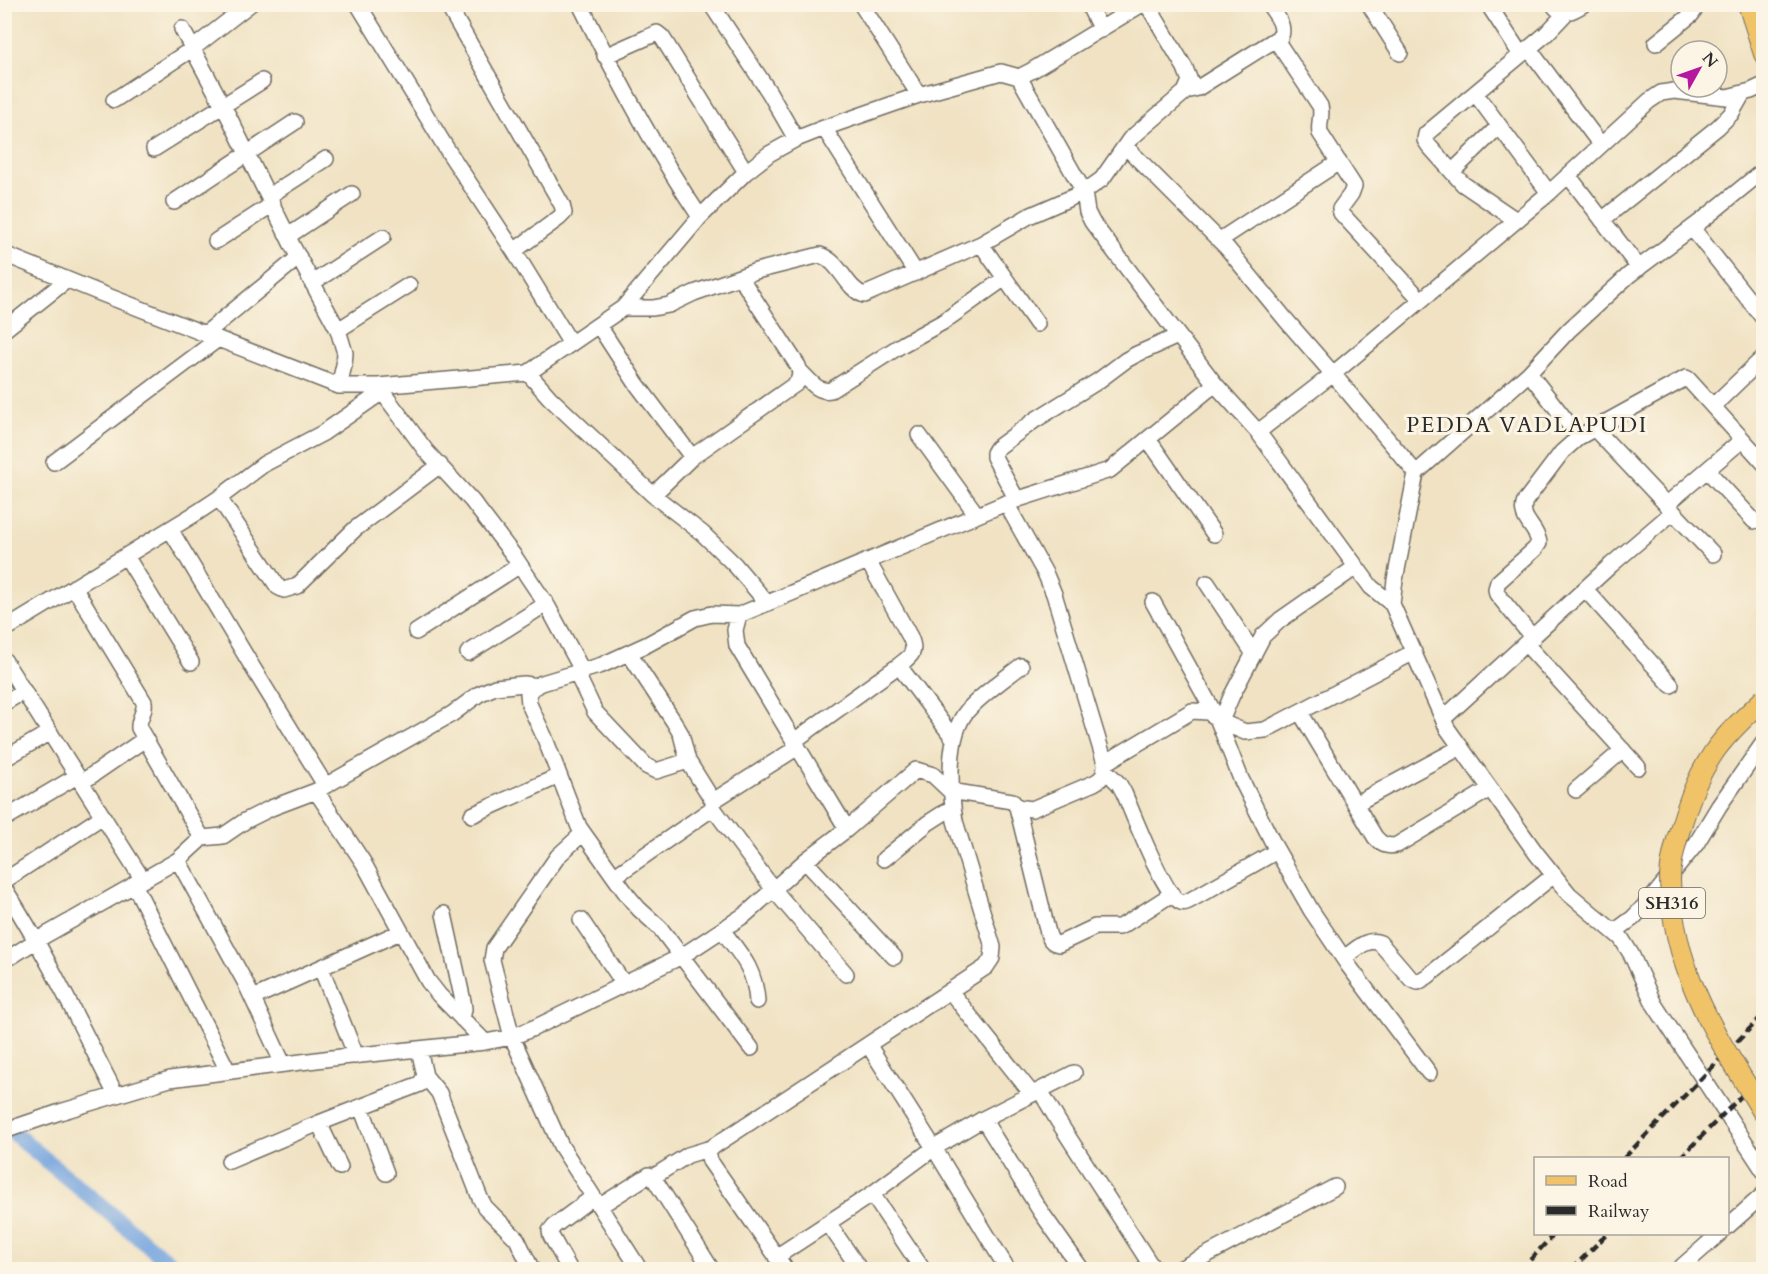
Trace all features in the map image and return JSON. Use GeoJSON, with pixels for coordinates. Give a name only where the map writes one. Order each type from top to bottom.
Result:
{"type":"FeatureCollection","features":[{"type":"Feature","properties":{"kind":"main road"},"geometry":{"type":"LineString","coordinates":[[1748,4],[1764,54]]}},
{"type":"Feature","properties":{"kind":"main road","name":"SH316"},"geometry":{"type":"LineString","coordinates":[[1764,699],[1714,751],[1702,771],[1688,800],[1673,855],[1670,878],[1674,920],[1682,957],[1697,995],[1720,1040],[1764,1114]]}},
{"type":"Feature","properties":{"kind":"street"},"geometry":{"type":"LineString","coordinates":[[114,100],[192,49],[250,4]]}},
{"type":"Feature","properties":{"kind":"street"},"geometry":{"type":"LineString","coordinates":[[358,4],[571,344]]}},
{"type":"Feature","properties":{"kind":"street"},"geometry":{"type":"LineString","coordinates":[[447,4],[562,204],[564,213],[559,218],[514,251]]}},
{"type":"Feature","properties":{"kind":"street"},"geometry":{"type":"LineString","coordinates":[[580,4],[605,56],[679,185],[700,217]]}},
{"type":"Feature","properties":{"kind":"street"},"geometry":{"type":"LineString","coordinates":[[711,4],[769,92],[796,139]]}},
{"type":"Feature","properties":{"kind":"street"},"geometry":{"type":"LineString","coordinates":[[861,4],[919,95]]}},
{"type":"Feature","properties":{"kind":"street"},"geometry":{"type":"LineString","coordinates":[[1088,4],[1101,30]]}},
{"type":"Feature","properties":{"kind":"street"},"geometry":{"type":"LineString","coordinates":[[4,254],[339,386],[380,389],[528,373],[623,308],[700,217],[746,172],[769,154],[796,139],[919,95],[1001,72],[1019,76],[1142,4]]}},
{"type":"Feature","properties":{"kind":"street"},"geometry":{"type":"LineString","coordinates":[[1147,4],[1185,68],[1190,81],[1190,90],[1198,88],[1281,36],[1283,30],[1281,24],[1269,4]]}},
{"type":"Feature","properties":{"kind":"street"},"geometry":{"type":"LineString","coordinates":[[1369,4],[1400,53]]}},
{"type":"Feature","properties":{"kind":"street"},"geometry":{"type":"LineString","coordinates":[[1488,4],[1601,145]]}},
{"type":"Feature","properties":{"kind":"street"},"geometry":{"type":"LineString","coordinates":[[1516,220],[1463,184],[1429,146],[1425,140],[1426,134],[1554,27],[1560,9],[1574,11],[1584,4]]}},
{"type":"Feature","properties":{"kind":"street"},"geometry":{"type":"LineString","coordinates":[[1656,43],[1694,12],[1694,4]]}},
{"type":"Feature","properties":{"kind":"street"},"geometry":{"type":"LineString","coordinates":[[182,29],[338,330],[345,353],[339,386]]}},
{"type":"Feature","properties":{"kind":"street"},"geometry":{"type":"LineString","coordinates":[[605,56],[657,33],[662,37],[746,172]]}},
{"type":"Feature","properties":{"kind":"street"},"geometry":{"type":"LineString","coordinates":[[1276,40],[1320,106],[1320,133],[1354,186],[1352,194],[1340,209],[1341,213],[1421,300]]}},
{"type":"Feature","properties":{"kind":"street"},"geometry":{"type":"LineString","coordinates":[[1019,76],[1084,192],[1087,212],[1092,222],[1215,384],[1258,432],[1371,587],[1392,604],[1443,719],[1461,747],[1536,853],[1569,894],[1621,938],[1654,1004],[1764,1171]]}},
{"type":"Feature","properties":{"kind":"street"},"geometry":{"type":"LineString","coordinates":[[154,149],[262,81]]}},
{"type":"Feature","properties":{"kind":"street"},"geometry":{"type":"LineString","coordinates":[[623,308],[653,308],[669,305],[694,293],[740,277],[820,255],[833,262],[858,292],[864,295],[981,244],[1029,216],[1084,192],[1102,179],[1130,139],[1185,92],[1190,81]]}},
{"type":"Feature","properties":{"kind":"street"},"geometry":{"type":"LineString","coordinates":[[1258,432],[1333,374],[1549,193],[1649,100],[1661,93],[1674,91],[1727,96],[1751,91],[1764,85]]}},
{"type":"Feature","properties":{"kind":"street"},"geometry":{"type":"LineString","coordinates":[[1474,93],[1549,193]]}},
{"type":"Feature","properties":{"kind":"street"},"geometry":{"type":"LineString","coordinates":[[1602,220],[1718,127],[1731,114],[1743,93]]}},
{"type":"Feature","properties":{"kind":"street"},"geometry":{"type":"LineString","coordinates":[[174,202],[295,122]]}},
{"type":"Feature","properties":{"kind":"street"},"geometry":{"type":"LineString","coordinates":[[1452,172],[1499,126]]}},
{"type":"Feature","properties":{"kind":"street"},"geometry":{"type":"LineString","coordinates":[[824,128],[916,273]]}},
{"type":"Feature","properties":{"kind":"street"},"geometry":{"type":"LineString","coordinates":[[1125,146],[1220,240],[1416,473]]}},
{"type":"Feature","properties":{"kind":"street"},"geometry":{"type":"LineString","coordinates":[[216,241],[326,159]]}},
{"type":"Feature","properties":{"kind":"street"},"geometry":{"type":"LineString","coordinates":[[1220,240],[1339,162]]}},
{"type":"Feature","properties":{"kind":"street"},"geometry":{"type":"LineString","coordinates":[[1392,604],[1416,473],[1529,373],[1569,330],[1629,275],[1764,170]]}},
{"type":"Feature","properties":{"kind":"street"},"geometry":{"type":"LineString","coordinates":[[1568,175],[1639,268]]}},
{"type":"Feature","properties":{"kind":"street"},"geometry":{"type":"LineString","coordinates":[[288,236],[352,194]]}},
{"type":"Feature","properties":{"kind":"street"},"geometry":{"type":"LineString","coordinates":[[1692,228],[1764,319]]}},
{"type":"Feature","properties":{"kind":"street"},"geometry":{"type":"LineString","coordinates":[[312,283],[383,237]]}},
{"type":"Feature","properties":{"kind":"street"},"geometry":{"type":"LineString","coordinates":[[981,244],[1037,324]]}},
{"type":"Feature","properties":{"kind":"street"},"geometry":{"type":"LineString","coordinates":[[54,462],[211,336],[299,257]]}},
{"type":"Feature","properties":{"kind":"street"},"geometry":{"type":"LineString","coordinates":[[740,277],[801,372],[824,391],[831,390],[903,344],[943,322],[1005,278]]}},
{"type":"Feature","properties":{"kind":"street"},"geometry":{"type":"LineString","coordinates":[[4,330],[67,280]]}},
{"type":"Feature","properties":{"kind":"street"},"geometry":{"type":"LineString","coordinates":[[338,330],[409,285]]}},
{"type":"Feature","properties":{"kind":"street"},"geometry":{"type":"LineString","coordinates":[[599,326],[636,383],[692,457]]}},
{"type":"Feature","properties":{"kind":"street"},"geometry":{"type":"LineString","coordinates":[[1017,807],[1032,809],[1094,783],[1100,780],[1105,773],[1105,766],[1054,594],[1012,501],[994,453],[997,448],[1035,420],[1098,381],[1126,360],[1178,336]]}},
{"type":"Feature","properties":{"kind":"street"},"geometry":{"type":"LineString","coordinates":[[1713,406],[1764,357]]}},
{"type":"Feature","properties":{"kind":"street"},"geometry":{"type":"LineString","coordinates":[[653,495],[692,457],[797,383],[801,372]]}},
{"type":"Feature","properties":{"kind":"street"},"geometry":{"type":"LineString","coordinates":[[528,373],[550,398],[653,495],[702,533],[735,565],[767,603]]}},
{"type":"Feature","properties":{"kind":"street"},"geometry":{"type":"LineString","coordinates":[[1529,373],[1580,437]]}},
{"type":"Feature","properties":{"kind":"street"},"geometry":{"type":"LineString","coordinates":[[1638,766],[1530,641],[1497,594],[1498,582],[1539,543],[1522,508],[1563,452],[1580,437],[1686,378],[1764,463]]}},
{"type":"Feature","properties":{"kind":"street"},"geometry":{"type":"LineString","coordinates":[[751,1048],[660,928],[639,909],[579,827],[544,735],[529,704],[528,693],[537,686],[580,673],[629,653],[695,618],[712,614],[739,615],[1012,501],[1110,470],[1215,384]]}},
{"type":"Feature","properties":{"kind":"street"},"geometry":{"type":"LineString","coordinates":[[380,389],[426,451],[472,501],[546,604],[580,673],[595,712],[646,766],[656,771],[688,761]]}},
{"type":"Feature","properties":{"kind":"street"},"geometry":{"type":"LineString","coordinates":[[4,630],[219,498],[264,464],[323,433],[380,389]]}},
{"type":"Feature","properties":{"kind":"street"},"geometry":{"type":"LineString","coordinates":[[1594,428],[1713,554]]}},
{"type":"Feature","properties":{"kind":"street"},"geometry":{"type":"LineString","coordinates":[[919,435],[977,515]]}},
{"type":"Feature","properties":{"kind":"street"},"geometry":{"type":"LineString","coordinates":[[1148,439],[1214,534]]}},
{"type":"Feature","properties":{"kind":"street"},"geometry":{"type":"LineString","coordinates":[[1443,719],[1530,641],[1707,470],[1742,440]]}},
{"type":"Feature","properties":{"kind":"street"},"geometry":{"type":"LineString","coordinates":[[219,498],[278,587],[284,590],[297,586],[356,529],[440,465]]}},
{"type":"Feature","properties":{"kind":"street"},"geometry":{"type":"LineString","coordinates":[[1707,470],[1754,521]]}},
{"type":"Feature","properties":{"kind":"street"},"geometry":{"type":"LineString","coordinates":[[170,529],[253,668],[428,981],[439,996],[484,1042]]}},
{"type":"Feature","properties":{"kind":"street"},"geometry":{"type":"LineString","coordinates":[[126,556],[191,662]]}},
{"type":"Feature","properties":{"kind":"street"},"geometry":{"type":"LineString","coordinates":[[615,876],[796,744],[910,657],[913,645],[868,561]]}},
{"type":"Feature","properties":{"kind":"street"},"geometry":{"type":"LineString","coordinates":[[416,633],[520,565]]}},
{"type":"Feature","properties":{"kind":"street"},"geometry":{"type":"LineString","coordinates":[[1219,719],[1263,636],[1271,627],[1356,567]]}},
{"type":"Feature","properties":{"kind":"street"},"geometry":{"type":"LineString","coordinates":[[1207,583],[1254,654]]}},
{"type":"Feature","properties":{"kind":"street"},"geometry":{"type":"LineString","coordinates":[[74,587],[144,702],[145,707],[138,722],[139,728],[202,838]]}},
{"type":"Feature","properties":{"kind":"street"},"geometry":{"type":"LineString","coordinates":[[1585,589],[1671,685]]}},
{"type":"Feature","properties":{"kind":"street"},"geometry":{"type":"LineString","coordinates":[[1154,602],[1219,719],[1240,779],[1311,910],[1429,1073]]}},
{"type":"Feature","properties":{"kind":"street"},"geometry":{"type":"LineString","coordinates":[[468,653],[546,604]]}},
{"type":"Feature","properties":{"kind":"street"},"geometry":{"type":"LineString","coordinates":[[739,615],[735,630],[737,646],[847,829]]}},
{"type":"Feature","properties":{"kind":"street"},"geometry":{"type":"LineString","coordinates":[[1105,766],[1192,711],[1208,712],[1245,732],[1265,730],[1414,652]]}},
{"type":"Feature","properties":{"kind":"street"},"geometry":{"type":"LineString","coordinates":[[629,653],[681,734],[688,761],[713,804],[774,890],[846,974]]}},
{"type":"Feature","properties":{"kind":"street"},"geometry":{"type":"LineString","coordinates":[[4,660],[103,816],[139,882],[228,1071]]}},
{"type":"Feature","properties":{"kind":"street"},"geometry":{"type":"LineString","coordinates":[[899,666],[954,739]]}},
{"type":"Feature","properties":{"kind":"street"},"geometry":{"type":"LineString","coordinates":[[653,1177],[688,1155],[711,1148],[986,967],[992,958],[993,947],[953,807],[951,791],[954,739],[965,714],[973,705],[1021,666]]}},
{"type":"Feature","properties":{"kind":"street"},"geometry":{"type":"LineString","coordinates":[[4,954],[12,956],[178,860],[202,838],[224,836],[245,821],[271,808],[321,788],[452,714],[479,694],[495,687],[524,684],[537,686]]}},
{"type":"Feature","properties":{"kind":"street"},"geometry":{"type":"LineString","coordinates":[[4,703],[24,691]]}},
{"type":"Feature","properties":{"kind":"street"},"geometry":{"type":"LineString","coordinates":[[1300,712],[1375,837],[1388,847],[1397,845],[1490,789]]}},
{"type":"Feature","properties":{"kind":"street"},"geometry":{"type":"LineString","coordinates":[[4,759],[50,732]]}},
{"type":"Feature","properties":{"kind":"street"},"geometry":{"type":"LineString","coordinates":[[4,819],[80,779],[145,739]]}},
{"type":"Feature","properties":{"kind":"street"},"geometry":{"type":"LineString","coordinates":[[1614,932],[1633,918],[1653,897],[1696,843],[1764,742]]}},
{"type":"Feature","properties":{"kind":"street"},"geometry":{"type":"LineString","coordinates":[[1355,804],[1461,747]]}},
{"type":"Feature","properties":{"kind":"street"},"geometry":{"type":"LineString","coordinates":[[1576,790],[1623,750]]}},
{"type":"Feature","properties":{"kind":"street"},"geometry":{"type":"LineString","coordinates":[[1105,766],[1119,784],[1149,854],[1172,894],[1180,902],[1185,902],[1277,851]]}},
{"type":"Feature","properties":{"kind":"street"},"geometry":{"type":"LineString","coordinates":[[4,1131],[170,1079],[484,1042],[512,1036],[536,1027],[682,956],[746,914],[805,861],[847,829],[916,770],[933,775],[951,791],[1012,801],[1017,807],[1048,933],[1054,943],[1059,944],[1095,927],[1119,927],[1172,894]]}},
{"type":"Feature","properties":{"kind":"street"},"geometry":{"type":"LineString","coordinates":[[472,815],[559,776]]}},
{"type":"Feature","properties":{"kind":"street"},"geometry":{"type":"LineString","coordinates":[[884,859],[928,823],[953,807]]}},
{"type":"Feature","properties":{"kind":"street"},"geometry":{"type":"LineString","coordinates":[[4,881],[103,816]]}},
{"type":"Feature","properties":{"kind":"street"},"geometry":{"type":"LineString","coordinates":[[583,833],[558,856],[494,948],[492,960],[512,1036],[561,1146],[640,1269]]}},
{"type":"Feature","properties":{"kind":"street"},"geometry":{"type":"LineString","coordinates":[[178,860],[253,998],[283,1064]]}},
{"type":"Feature","properties":{"kind":"street"},"geometry":{"type":"LineString","coordinates":[[805,861],[894,957]]}},
{"type":"Feature","properties":{"kind":"street"},"geometry":{"type":"LineString","coordinates":[[1344,958],[1374,940],[1380,943],[1412,979],[1418,982],[1554,875]]}},
{"type":"Feature","properties":{"kind":"street"},"geometry":{"type":"LineString","coordinates":[[4,888],[37,940],[116,1095]]}},
{"type":"Feature","properties":{"kind":"street"},"geometry":{"type":"LineString","coordinates":[[444,914],[463,1001],[462,1019]]}},
{"type":"Feature","properties":{"kind":"street"},"geometry":{"type":"LineString","coordinates":[[581,920],[624,984]]}},
{"type":"Feature","properties":{"kind":"street"},"geometry":{"type":"LineString","coordinates":[[722,930],[745,961],[753,977],[757,1001]]}},
{"type":"Feature","properties":{"kind":"street"},"geometry":{"type":"LineString","coordinates":[[253,998],[400,932]]}},
{"type":"Feature","properties":{"kind":"street"},"geometry":{"type":"LineString","coordinates":[[321,968],[356,1056]]}},
{"type":"Feature","properties":{"kind":"street"},"geometry":{"type":"LineString","coordinates":[[951,991],[1058,1121],[1154,1269]]}},
{"type":"Feature","properties":{"kind":"street"},"geometry":{"type":"LineString","coordinates":[[867,1046],[934,1148],[1008,1269]]}},
{"type":"Feature","properties":{"kind":"street"},"geometry":{"type":"LineString","coordinates":[[419,1049],[425,1076],[439,1093],[480,1198],[485,1207],[517,1239],[532,1269]]}},
{"type":"Feature","properties":{"kind":"street"},"geometry":{"type":"LineString","coordinates":[[711,1148],[708,1152],[710,1161],[780,1265],[828,1222],[872,1194],[934,1148],[983,1119],[1074,1073]]}},
{"type":"Feature","properties":{"kind":"street"},"geometry":{"type":"LineString","coordinates":[[229,1161],[420,1084],[425,1076]]}},
{"type":"Feature","properties":{"kind":"street"},"geometry":{"type":"LineString","coordinates":[[361,1107],[386,1173]]}},
{"type":"Feature","properties":{"kind":"street"},"geometry":{"type":"LineString","coordinates":[[983,1119],[1041,1212],[1082,1269]]}},
{"type":"Feature","properties":{"kind":"street"},"geometry":{"type":"LineString","coordinates":[[319,1123],[340,1167]]}},
{"type":"Feature","properties":{"kind":"street"},"geometry":{"type":"LineString","coordinates":[[570,1269],[551,1236],[550,1231],[554,1226],[649,1175],[653,1177],[712,1269]]}},
{"type":"Feature","properties":{"kind":"street"},"geometry":{"type":"LineString","coordinates":[[1187,1267],[1335,1187]]}},
{"type":"Feature","properties":{"kind":"street"},"geometry":{"type":"LineString","coordinates":[[872,1194],[923,1269]]}},
{"type":"Feature","properties":{"kind":"street"},"geometry":{"type":"LineString","coordinates":[[1729,1225],[1764,1194]]}},
{"type":"Feature","properties":{"kind":"street"},"geometry":{"type":"LineString","coordinates":[[828,1222],[860,1269]]}},
{"type":"Feature","properties":{"kind":"street"},"geometry":{"type":"LineString","coordinates":[[1678,1269],[1717,1235]]}},
{"type":"Feature","properties":{"kind":"waterway"},"geometry":{"type":"LineString","coordinates":[[4,1125],[178,1270]]}},
{"type":"Feature","properties":{"kind":"railway"},"geometry":{"type":"LineString","coordinates":[[1625,1157],[1764,1014]]}},
{"type":"Feature","properties":{"kind":"railway"},"geometry":{"type":"LineString","coordinates":[[1681,1157],[1764,1073]]}},
{"type":"Feature","properties":{"kind":"railway"},"geometry":{"type":"LineString","coordinates":[[1521,1270],[1553,1235]]}},
{"type":"Feature","properties":{"kind":"railway"},"geometry":{"type":"LineString","coordinates":[[1571,1270],[1606,1235]]}},
{"type":"Feature","properties":{"kind":"district","name":"PEDDA VADLAPUDI"},"geometry":{"type":"Point","coordinates":[1527,425]}}]}
